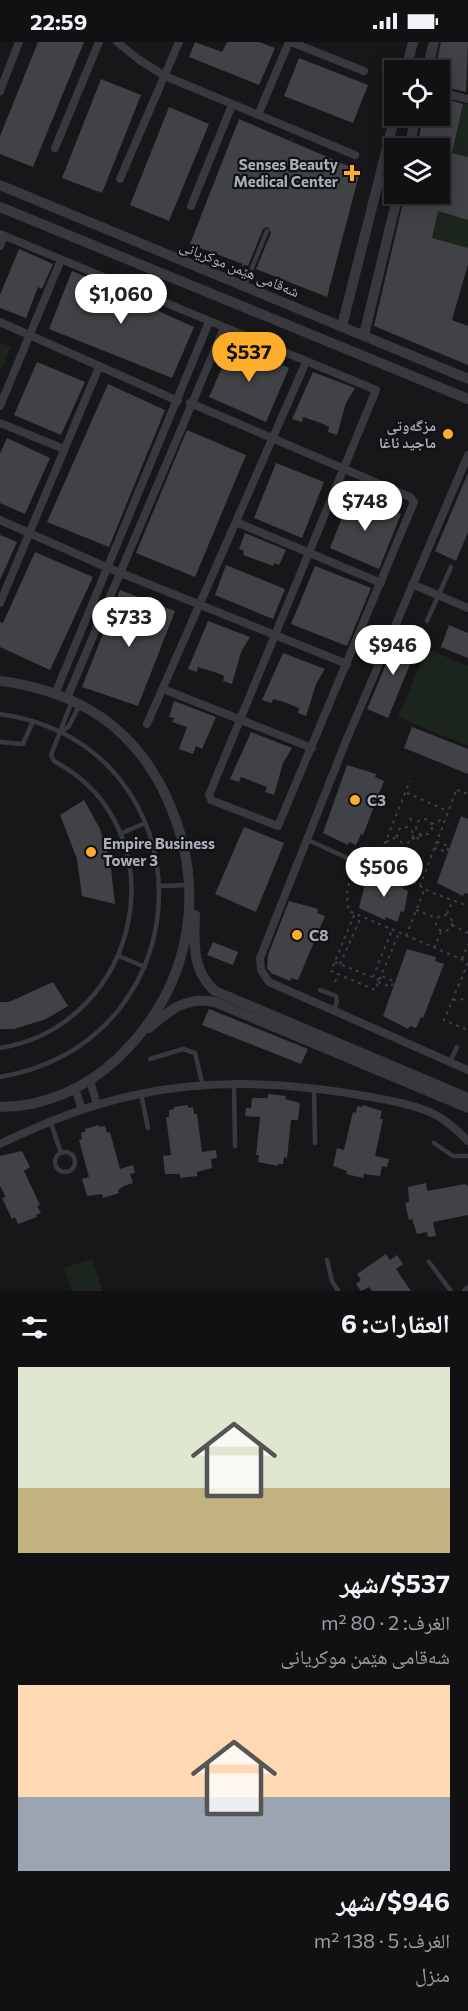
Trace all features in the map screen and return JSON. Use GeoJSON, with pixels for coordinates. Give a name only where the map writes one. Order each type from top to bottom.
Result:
{"type":"FeatureCollection","features":[{"type":"Feature","properties":{"kind":"street"},"geometry":{"type":"LineString","coordinates":[[0,91],[19,42]]}},
{"type":"Feature","properties":{"kind":"street"},"geometry":{"type":"LineString","coordinates":[[55,148],[99,42]]}},
{"type":"Feature","properties":{"kind":"street"},"geometry":{"type":"LineString","coordinates":[[117,42],[165,76],[355,155]]}},
{"type":"Feature","properties":{"kind":"street"},"geometry":{"type":"LineString","coordinates":[[120,179],[179,42]]}},
{"type":"Feature","properties":{"kind":"street"},"geometry":{"type":"LineString","coordinates":[[258,115],[290,42],[364,71]]}},
{"type":"Feature","properties":{"kind":"street"},"geometry":{"type":"LineString","coordinates":[[408,60],[413,42]]}},
{"type":"Feature","properties":{"kind":"street"},"geometry":{"type":"LineString","coordinates":[[430,60],[434,42]]}},
{"type":"Feature","properties":{"kind":"street"},"geometry":{"type":"LineString","coordinates":[[450,94],[468,99]]}},
{"type":"Feature","properties":{"kind":"street"},"geometry":{"type":"LineString","coordinates":[[191,206],[232,105]]}},
{"type":"Feature","properties":{"kind":"street"},"geometry":{"type":"LineString","coordinates":[[342,326],[392,126]]}},
{"type":"Feature","properties":{"kind":"street","name":"شەقامی هێمن موکریانی"},"geometry":{"type":"LineString","coordinates":[[0,185],[242,281],[468,379]]}},
{"type":"Feature","properties":{"kind":"street"},"geometry":{"type":"LineString","coordinates":[[364,335],[396,204]]}},
{"type":"Feature","properties":{"kind":"street"},"geometry":{"type":"LineString","coordinates":[[0,207],[468,399]]}},
{"type":"Feature","properties":{"kind":"street"},"geometry":{"type":"LineString","coordinates":[[0,246],[2,235],[376,390],[344,468],[309,553],[275,635],[240,721],[209,795],[211,800],[274,826],[281,823],[414,502],[410,497],[344,468],[190,403]]}},
{"type":"Feature","properties":{"kind":"street"},"geometry":{"type":"LineString","coordinates":[[0,406],[61,260]]}},
{"type":"Feature","properties":{"kind":"street"},"geometry":{"type":"LineString","coordinates":[[0,322],[178,401]]}},
{"type":"Feature","properties":{"kind":"street"},"geometry":{"type":"LineString","coordinates":[[55,694],[209,322]]}},
{"type":"Feature","properties":{"kind":"street"},"geometry":{"type":"LineString","coordinates":[[73,701],[79,668],[190,403],[224,328]]}},
{"type":"Feature","properties":{"kind":"street"},"geometry":{"type":"LineString","coordinates":[[147,724],[306,362]]}},
{"type":"Feature","properties":{"kind":"street"},"geometry":{"type":"LineString","coordinates":[[0,603],[99,367]]}},
{"type":"Feature","properties":{"kind":"street"},"geometry":{"type":"LineString","coordinates":[[0,423],[64,449]]}},
{"type":"Feature","properties":{"kind":"street"},"geometry":{"type":"LineString","coordinates":[[468,455],[306,839],[270,929],[260,965],[264,977],[269,982],[468,1070]]}},
{"type":"Feature","properties":{"kind":"street"},"geometry":{"type":"LineString","coordinates":[[0,520],[106,567],[347,664]]}},
{"type":"Feature","properties":{"kind":"street"},"geometry":{"type":"LineString","coordinates":[[236,522],[381,584]]}},
{"type":"Feature","properties":{"kind":"street"},"geometry":{"type":"LineString","coordinates":[[412,584],[468,608]]}},
{"type":"Feature","properties":{"kind":"street"},"geometry":{"type":"LineString","coordinates":[[68,663],[79,668]]}},
{"type":"Feature","properties":{"kind":"street"},"geometry":{"type":"LineString","coordinates":[[0,681],[55,694],[73,701],[116,729],[137,750],[154,774],[183,839],[195,910],[196,961],[205,980],[215,991],[468,1098]]}},
{"type":"Feature","properties":{"kind":"street"},"geometry":{"type":"LineString","coordinates":[[162,689],[312,748]]}},
{"type":"Feature","properties":{"kind":"street"},"geometry":{"type":"LineString","coordinates":[[137,1038],[156,1010],[178,962],[188,924],[191,886]]}},
{"type":"Feature","properties":{"kind":"street"},"geometry":{"type":"LineString","coordinates":[[0,1107],[43,1102],[75,1089],[112,1063],[170,1010],[191,1001],[215,1002],[260,1025],[468,1108]]}},
{"type":"Feature","properties":{"kind":"street"},"geometry":{"type":"LineString","coordinates":[[90,1080],[97,1105]]}},
{"type":"Feature","properties":{"kind":"street"},"geometry":{"type":"LineString","coordinates":[[0,1144],[50,1120],[82,1109],[141,1094],[204,1086],[314,1088],[396,1102],[436,1115],[468,1141]]}},
{"type":"Feature","properties":{"kind":"street"},"geometry":{"type":"LineString","coordinates":[[75,1089],[82,1109]]}},
{"type":"Feature","properties":{"kind":"lane"},"geometry":{"type":"LineString","coordinates":[[242,281],[267,231]]}},
{"type":"Feature","properties":{"kind":"lane"},"geometry":{"type":"LineString","coordinates":[[426,621],[451,567]]}},
{"type":"Feature","properties":{"kind":"lane"},"geometry":{"type":"LineString","coordinates":[[60,733],[69,726],[73,701]]}},
{"type":"Feature","properties":{"kind":"lane"},"geometry":{"type":"LineString","coordinates":[[0,1048],[34,1039],[65,1023],[93,998],[119,956],[129,924],[132,892],[128,859],[120,834],[109,813],[91,789],[52,758],[51,752],[73,701]]}},
{"type":"Feature","properties":{"kind":"lane"},"geometry":{"type":"LineString","coordinates":[[0,714],[33,720],[60,733],[86,748],[112,771],[133,799],[145,823],[153,847],[160,886],[156,933],[145,967],[123,1004],[93,1036],[45,1066],[0,1077]]}},
{"type":"Feature","properties":{"kind":"lane"},"geometry":{"type":"LineString","coordinates":[[0,742],[18,745],[25,742],[33,720]]}},
{"type":"Feature","properties":{"kind":"lane"},"geometry":{"type":"LineString","coordinates":[[120,834],[145,823]]}},
{"type":"Feature","properties":{"kind":"lane"},"geometry":{"type":"LineString","coordinates":[[306,839],[367,867]]}},
{"type":"Feature","properties":{"kind":"lane"},"geometry":{"type":"LineString","coordinates":[[160,886],[191,886]]}},
{"type":"Feature","properties":{"kind":"lane"},"geometry":{"type":"LineString","coordinates":[[119,956],[145,967]]}},
{"type":"Feature","properties":{"kind":"lane"},"geometry":{"type":"LineString","coordinates":[[320,990],[336,996],[337,1002],[334,1010]]}},
{"type":"Feature","properties":{"kind":"lane"},"geometry":{"type":"LineString","coordinates":[[450,1062],[457,1047]]}},
{"type":"Feature","properties":{"kind":"lane"},"geometry":{"type":"LineString","coordinates":[[150,1059],[183,1048],[195,1053],[204,1086]]}},
{"type":"Feature","properties":{"kind":"lane"},"geometry":{"type":"LineString","coordinates":[[234,1086],[235,1146]]}},
{"type":"Feature","properties":{"kind":"lane"},"geometry":{"type":"LineString","coordinates":[[314,1088],[315,1143]]}},
{"type":"Feature","properties":{"kind":"lane"},"geometry":{"type":"LineString","coordinates":[[141,1094],[148,1128]]}},
{"type":"Feature","properties":{"kind":"lane"},"geometry":{"type":"LineString","coordinates":[[50,1120],[62,1153]]}},
{"type":"Feature","properties":{"kind":"lane"},"geometry":{"type":"LineString","coordinates":[[434,1143],[453,1156],[468,1156]]}},
{"type":"Feature","properties":{"kind":"lane"},"geometry":{"type":"LineString","coordinates":[[62,1153],[71,1154],[75,1159],[73,1169],[67,1172],[56,1167],[56,1157],[62,1153]]}},
{"type":"Feature","properties":{"kind":"lane"},"geometry":{"type":"LineString","coordinates":[[327,1260],[332,1281],[338,1291]]}},
{"type":"Feature","properties":{"kind":"lane"},"geometry":{"type":"LineString","coordinates":[[429,1262],[451,1291]]}},
{"type":"Feature","properties":{"kind":"path"},"geometry":{"type":"LineString","coordinates":[[242,281],[296,131]]}},
{"type":"Feature","properties":{"kind":"path"},"geometry":{"type":"LineString","coordinates":[[375,866],[410,781]]}},
{"type":"Feature","properties":{"kind":"path"},"geometry":{"type":"LineString","coordinates":[[420,886],[457,789],[468,794]]}},
{"type":"Feature","properties":{"kind":"path"},"geometry":{"type":"LineString","coordinates":[[406,793],[448,811]]}},
{"type":"Feature","properties":{"kind":"path"},"geometry":{"type":"LineString","coordinates":[[410,818],[412,824]]}},
{"type":"Feature","properties":{"kind":"path"},"geometry":{"type":"LineString","coordinates":[[431,824],[445,818]]}},
{"type":"Feature","properties":{"kind":"path"},"geometry":{"type":"LineString","coordinates":[[385,843],[397,837],[400,828],[426,819],[431,824]]}},
{"type":"Feature","properties":{"kind":"path"},"geometry":{"type":"LineString","coordinates":[[418,821],[416,828],[423,835]]}},
{"type":"Feature","properties":{"kind":"path"},"geometry":{"type":"LineString","coordinates":[[397,837],[404,843],[429,833],[431,824]]}},
{"type":"Feature","properties":{"kind":"path"},"geometry":{"type":"LineString","coordinates":[[406,827],[412,831],[412,839]]}},
{"type":"Feature","properties":{"kind":"path"},"geometry":{"type":"LineString","coordinates":[[417,837],[420,844]]}},
{"type":"Feature","properties":{"kind":"path"},"geometry":{"type":"LineString","coordinates":[[434,848],[447,852],[449,846],[437,842]]}},
{"type":"Feature","properties":{"kind":"path"},"geometry":{"type":"LineString","coordinates":[[468,906],[420,886],[411,878],[375,866],[367,867],[354,875],[345,896],[349,911],[468,963],[444,1020],[468,1030]]}},
{"type":"Feature","properties":{"kind":"path"},"geometry":{"type":"LineString","coordinates":[[406,936],[425,888]]}},
{"type":"Feature","properties":{"kind":"path"},"geometry":{"type":"LineString","coordinates":[[416,910],[437,919],[447,915],[453,900]]}},
{"type":"Feature","properties":{"kind":"path"},"geometry":{"type":"LineString","coordinates":[[355,914],[331,971],[375,990],[399,933]]}},
{"type":"Feature","properties":{"kind":"path"},"geometry":{"type":"LineString","coordinates":[[437,919],[436,925],[441,930],[447,930],[452,925],[452,919],[447,915]]}},
{"type":"Feature","properties":{"kind":"path"},"geometry":{"type":"LineString","coordinates":[[340,964],[361,917]]}},
{"type":"Feature","properties":{"kind":"path"},"geometry":{"type":"LineString","coordinates":[[452,925],[468,933]]}},
{"type":"Feature","properties":{"kind":"path"},"geometry":{"type":"LineString","coordinates":[[373,977],[393,930]]}},
{"type":"Feature","properties":{"kind":"path"},"geometry":{"type":"LineString","coordinates":[[434,948],[441,930]]}},
{"type":"Feature","properties":{"kind":"path"},"geometry":{"type":"LineString","coordinates":[[462,959],[468,944]]}},
{"type":"Feature","properties":{"kind":"path"},"geometry":{"type":"LineString","coordinates":[[335,962],[391,987],[394,981],[381,976]]}},
{"type":"Feature","properties":{"kind":"path"},"geometry":{"type":"LineString","coordinates":[[334,982],[338,974]]}},
{"type":"Feature","properties":{"kind":"path"},"geometry":{"type":"LineString","coordinates":[[463,974],[468,979]]}},
{"type":"Feature","properties":{"kind":"path"},"geometry":{"type":"LineString","coordinates":[[452,1000],[468,999]]}},
{"type":"Feature","properties":{"kind":"shaded area"},"geometry":{"type":"Polygon","coordinates":[[[463,103],[468,104],[468,157],[452,153],[463,103]]]}},
{"type":"Feature","properties":{"kind":"shaded area"},"geometry":{"type":"Polygon","coordinates":[[[438,211],[468,220],[468,248],[431,240],[438,211]]]}},
{"type":"Feature","properties":{"kind":"shaded area"},"geometry":{"type":"Polygon","coordinates":[[[0,343],[11,347],[0,372],[0,343]]]}},
{"type":"Feature","properties":{"kind":"shaded area"},"geometry":{"type":"Polygon","coordinates":[[[427,649],[468,666],[468,746],[398,717],[427,649]]]}},
{"type":"Feature","properties":{"kind":"shaded area"},"geometry":{"type":"Polygon","coordinates":[[[92,1259],[103,1291],[72,1291],[64,1268],[92,1259]]]}},
{"type":"Feature","properties":{"kind":"building"},"geometry":{"type":"Polygon","coordinates":[[[38,42],[84,42],[33,167],[0,154],[0,136],[38,42]]]}},
{"type":"Feature","properties":{"kind":"building"},"geometry":{"type":"Polygon","coordinates":[[[195,42],[222,52],[227,42],[259,42],[275,48],[259,85],[189,57],[195,42]]]}},
{"type":"Feature","properties":{"kind":"building"},"geometry":{"type":"Polygon","coordinates":[[[441,42],[468,42],[466,92],[450,88],[450,60],[437,60],[441,42]]]}},
{"type":"Feature","properties":{"kind":"building"},"geometry":{"type":"Polygon","coordinates":[[[299,58],[368,85],[353,123],[284,96],[299,58]]]}},
{"type":"Feature","properties":{"kind":"building"},"geometry":{"type":"Polygon","coordinates":[[[101,79],[141,95],[102,193],[62,178],[101,79]]]}},
{"type":"Feature","properties":{"kind":"building"},"geometry":{"type":"Polygon","coordinates":[[[450,100],[463,104],[452,153],[468,157],[468,220],[438,211],[432,238],[468,248],[468,264],[452,320],[468,326],[468,365],[374,326],[403,204],[450,204],[450,138],[419,138],[421,126],[450,126],[450,100]]]}},
{"type":"Feature","properties":{"kind":"building"},"geometry":{"type":"Polygon","coordinates":[[[169,107],[209,124],[169,221],[130,205],[169,107]]]}},
{"type":"Feature","properties":{"kind":"building"},"geometry":{"type":"Polygon","coordinates":[[[239,119],[360,171],[327,297],[256,269],[271,233],[268,227],[263,229],[248,266],[190,244],[239,119]]]}},
{"type":"Feature","properties":{"kind":"building"},"geometry":{"type":"Polygon","coordinates":[[[19,249],[53,264],[42,289],[38,287],[26,318],[0,308],[0,295],[19,249]]]}},
{"type":"Feature","properties":{"kind":"building"},"geometry":{"type":"Polygon","coordinates":[[[72,271],[146,302],[145,305],[194,327],[172,378],[49,329],[72,271]]]}},
{"type":"Feature","properties":{"kind":"building"},"geometry":{"type":"Polygon","coordinates":[[[233,343],[289,368],[266,422],[209,397],[233,343]]]}},
{"type":"Feature","properties":{"kind":"building"},"geometry":{"type":"Polygon","coordinates":[[[37,362],[85,382],[61,435],[14,415],[37,362]]]}},
{"type":"Feature","properties":{"kind":"building"},"geometry":{"type":"Polygon","coordinates":[[[313,372],[355,388],[346,403],[337,435],[328,432],[329,427],[321,423],[303,417],[302,422],[292,419],[313,372]]]}},
{"type":"Feature","properties":{"kind":"building"},"geometry":{"type":"Polygon","coordinates":[[[108,384],[165,410],[109,547],[47,522],[108,384]]]}},
{"type":"Feature","properties":{"kind":"building"},"geometry":{"type":"Polygon","coordinates":[[[187,430],[246,455],[195,577],[136,553],[187,430]]]}},
{"type":"Feature","properties":{"kind":"building"},"geometry":{"type":"Polygon","coordinates":[[[7,438],[50,458],[25,514],[0,503],[0,454],[7,438]]]}},
{"type":"Feature","properties":{"kind":"building"},"geometry":{"type":"Polygon","coordinates":[[[276,463],[324,482],[302,538],[254,518],[276,463]]]}},
{"type":"Feature","properties":{"kind":"building"},"geometry":{"type":"Polygon","coordinates":[[[468,473],[468,532],[456,561],[435,551],[468,473]]]}},
{"type":"Feature","properties":{"kind":"building"},"geometry":{"type":"Polygon","coordinates":[[[351,495],[401,514],[379,569],[330,548],[351,495]]]}},
{"type":"Feature","properties":{"kind":"building"},"geometry":{"type":"Polygon","coordinates":[[[245,533],[286,550],[279,565],[274,563],[273,566],[243,555],[244,551],[239,549],[245,533]]]}},
{"type":"Feature","properties":{"kind":"building"},"geometry":{"type":"Polygon","coordinates":[[[0,535],[17,542],[0,580],[0,535]]]}},
{"type":"Feature","properties":{"kind":"building"},"geometry":{"type":"Polygon","coordinates":[[[35,552],[93,577],[50,670],[0,647],[0,622],[3,623],[35,552]]]}},
{"type":"Feature","properties":{"kind":"building"},"geometry":{"type":"Polygon","coordinates":[[[226,565],[285,589],[273,619],[215,595],[226,565]]]}},
{"type":"Feature","properties":{"kind":"building"},"geometry":{"type":"Polygon","coordinates":[[[315,566],[371,588],[347,646],[291,624],[315,566]]]}},
{"type":"Feature","properties":{"kind":"building"},"geometry":{"type":"Polygon","coordinates":[[[120,590],[175,611],[138,706],[82,687],[120,590]]]}},
{"type":"Feature","properties":{"kind":"building"},"geometry":{"type":"Polygon","coordinates":[[[208,621],[250,637],[241,652],[232,684],[223,681],[224,676],[217,673],[198,667],[197,672],[188,669],[208,621]]]}},
{"type":"Feature","properties":{"kind":"building"},"geometry":{"type":"Polygon","coordinates":[[[449,625],[468,633],[468,658],[441,647],[449,625]]]}},
{"type":"Feature","properties":{"kind":"building"},"geometry":{"type":"Polygon","coordinates":[[[399,634],[419,642],[388,718],[367,709],[399,634]]]}},
{"type":"Feature","properties":{"kind":"building"},"geometry":{"type":"Polygon","coordinates":[[[283,653],[325,669],[316,684],[306,716],[298,713],[299,708],[284,702],[273,699],[272,703],[262,700],[283,653]]]}},
{"type":"Feature","properties":{"kind":"building"},"geometry":{"type":"Polygon","coordinates":[[[174,701],[216,717],[202,749],[196,746],[193,754],[179,749],[187,727],[172,722],[174,718],[169,717],[174,701]]]}},
{"type":"Feature","properties":{"kind":"building"},"geometry":{"type":"Polygon","coordinates":[[[412,727],[468,749],[468,774],[404,748],[412,727]]]}},
{"type":"Feature","properties":{"kind":"building"},"geometry":{"type":"Polygon","coordinates":[[[251,732],[292,748],[283,763],[274,795],[265,792],[267,787],[241,777],[239,782],[230,779],[251,732]]]}},
{"type":"Feature","properties":{"kind":"building","name":"C3"},"geometry":{"type":"Polygon","coordinates":[[[347,765],[376,774],[375,777],[384,781],[363,835],[361,834],[356,845],[349,842],[348,845],[323,833],[347,765]]]}},
{"type":"Feature","properties":{"kind":"building","name":"Empire Business Tower 3"},"geometry":{"type":"Polygon","coordinates":[[[84,800],[100,829],[110,860],[115,904],[82,896],[77,859],[60,815],[84,800]]]}},
{"type":"Feature","properties":{"kind":"building"},"geometry":{"type":"Polygon","coordinates":[[[461,816],[468,819],[468,894],[464,893],[463,896],[437,883],[461,816]]]}},
{"type":"Feature","properties":{"kind":"building"},"geometry":{"type":"Polygon","coordinates":[[[244,827],[284,843],[256,912],[215,894],[244,827]]]}},
{"type":"Feature","properties":{"kind":"building"},"geometry":{"type":"Polygon","coordinates":[[[380,875],[403,884],[402,888],[408,891],[404,912],[401,911],[397,922],[386,917],[385,920],[359,908],[365,884],[368,885],[371,877],[378,880],[380,875]]]}},
{"type":"Feature","properties":{"kind":"building","name":"C8"},"geometry":{"type":"Polygon","coordinates":[[[289,901],[318,909],[317,913],[325,916],[298,980],[291,978],[290,981],[271,973],[267,968],[268,955],[289,901]]]}},
{"type":"Feature","properties":{"kind":"building"},"geometry":{"type":"Polygon","coordinates":[[[213,942],[238,952],[233,965],[207,955],[213,942]]]}},
{"type":"Feature","properties":{"kind":"building"},"geometry":{"type":"Polygon","coordinates":[[[407,949],[436,957],[435,961],[444,964],[423,1018],[421,1017],[416,1028],[410,1026],[408,1029],[383,1016],[407,949]]]}},
{"type":"Feature","properties":{"kind":"building"},"geometry":{"type":"Polygon","coordinates":[[[53,982],[68,1006],[46,1019],[14,1029],[0,1029],[0,1002],[9,1002],[53,982]]]}},
{"type":"Feature","properties":{"kind":"building"},"geometry":{"type":"Polygon","coordinates":[[[209,1009],[308,1049],[301,1064],[202,1025],[209,1009]]]}},
{"type":"Feature","properties":{"kind":"building"},"geometry":{"type":"Polygon","coordinates":[[[268,1094],[286,1096],[285,1099],[300,1103],[298,1120],[291,1120],[287,1158],[284,1157],[283,1164],[278,1164],[278,1166],[258,1162],[259,1155],[256,1155],[260,1117],[245,1116],[246,1108],[251,1108],[252,1098],[268,1098],[268,1094]]]}},
{"type":"Feature","properties":{"kind":"building"},"geometry":{"type":"Polygon","coordinates":[[[188,1105],[188,1108],[193,1107],[194,1114],[197,1114],[202,1152],[216,1150],[217,1158],[211,1159],[212,1168],[197,1172],[197,1176],[180,1178],[180,1174],[165,1174],[163,1156],[171,1155],[166,1117],[169,1117],[169,1110],[174,1107],[188,1105]]]}},
{"type":"Feature","properties":{"kind":"building"},"geometry":{"type":"Polygon","coordinates":[[[363,1105],[382,1111],[380,1119],[383,1119],[375,1156],[389,1159],[387,1167],[382,1166],[380,1176],[364,1174],[363,1178],[346,1174],[347,1171],[333,1166],[337,1148],[344,1150],[353,1112],[356,1113],[357,1106],[362,1107],[363,1105]]]}},
{"type":"Feature","properties":{"kind":"building"},"geometry":{"type":"Polygon","coordinates":[[[99,1125],[99,1127],[105,1126],[107,1133],[110,1132],[120,1169],[133,1165],[135,1173],[130,1174],[133,1183],[118,1190],[119,1193],[103,1198],[102,1194],[87,1196],[82,1179],[89,1177],[79,1140],[82,1139],[81,1133],[86,1131],[85,1129],[99,1125]]]}},
{"type":"Feature","properties":{"kind":"building"},"geometry":{"type":"Polygon","coordinates":[[[22,1151],[30,1167],[24,1171],[40,1205],[37,1206],[41,1213],[36,1215],[37,1217],[18,1224],[15,1217],[12,1219],[2,1198],[6,1197],[0,1186],[0,1156],[22,1151]]]}},
{"type":"Feature","properties":{"kind":"building"},"geometry":{"type":"Polygon","coordinates":[[[426,1183],[427,1191],[465,1184],[468,1186],[468,1215],[433,1222],[436,1236],[428,1237],[427,1232],[417,1234],[412,1219],[409,1220],[405,1203],[409,1202],[408,1187],[426,1183]]]}},
{"type":"Feature","properties":{"kind":"building"},"geometry":{"type":"Polygon","coordinates":[[[386,1254],[390,1260],[397,1255],[403,1264],[396,1269],[411,1291],[372,1291],[369,1287],[361,1291],[356,1284],[361,1280],[357,1274],[386,1254]]]}},
{"type":"Feature","properties":{"kind":"place","name":"Senses Beauty Medical Center"},"geometry":{"type":"Point","coordinates":[352,173]}},
{"type":"Feature","properties":{"kind":"place","name":"مزگەوتی ماجید ئاغا"},"geometry":{"type":"Point","coordinates":[448,434]}},
{"type":"Feature","properties":{"kind":"place","name":"C3"},"geometry":{"type":"Point","coordinates":[355,800]}},
{"type":"Feature","properties":{"kind":"place","name":"Empire Business Tower 3"},"geometry":{"type":"Point","coordinates":[91,852]}},
{"type":"Feature","properties":{"kind":"place","name":"C8"},"geometry":{"type":"Point","coordinates":[297,935]}}]}
